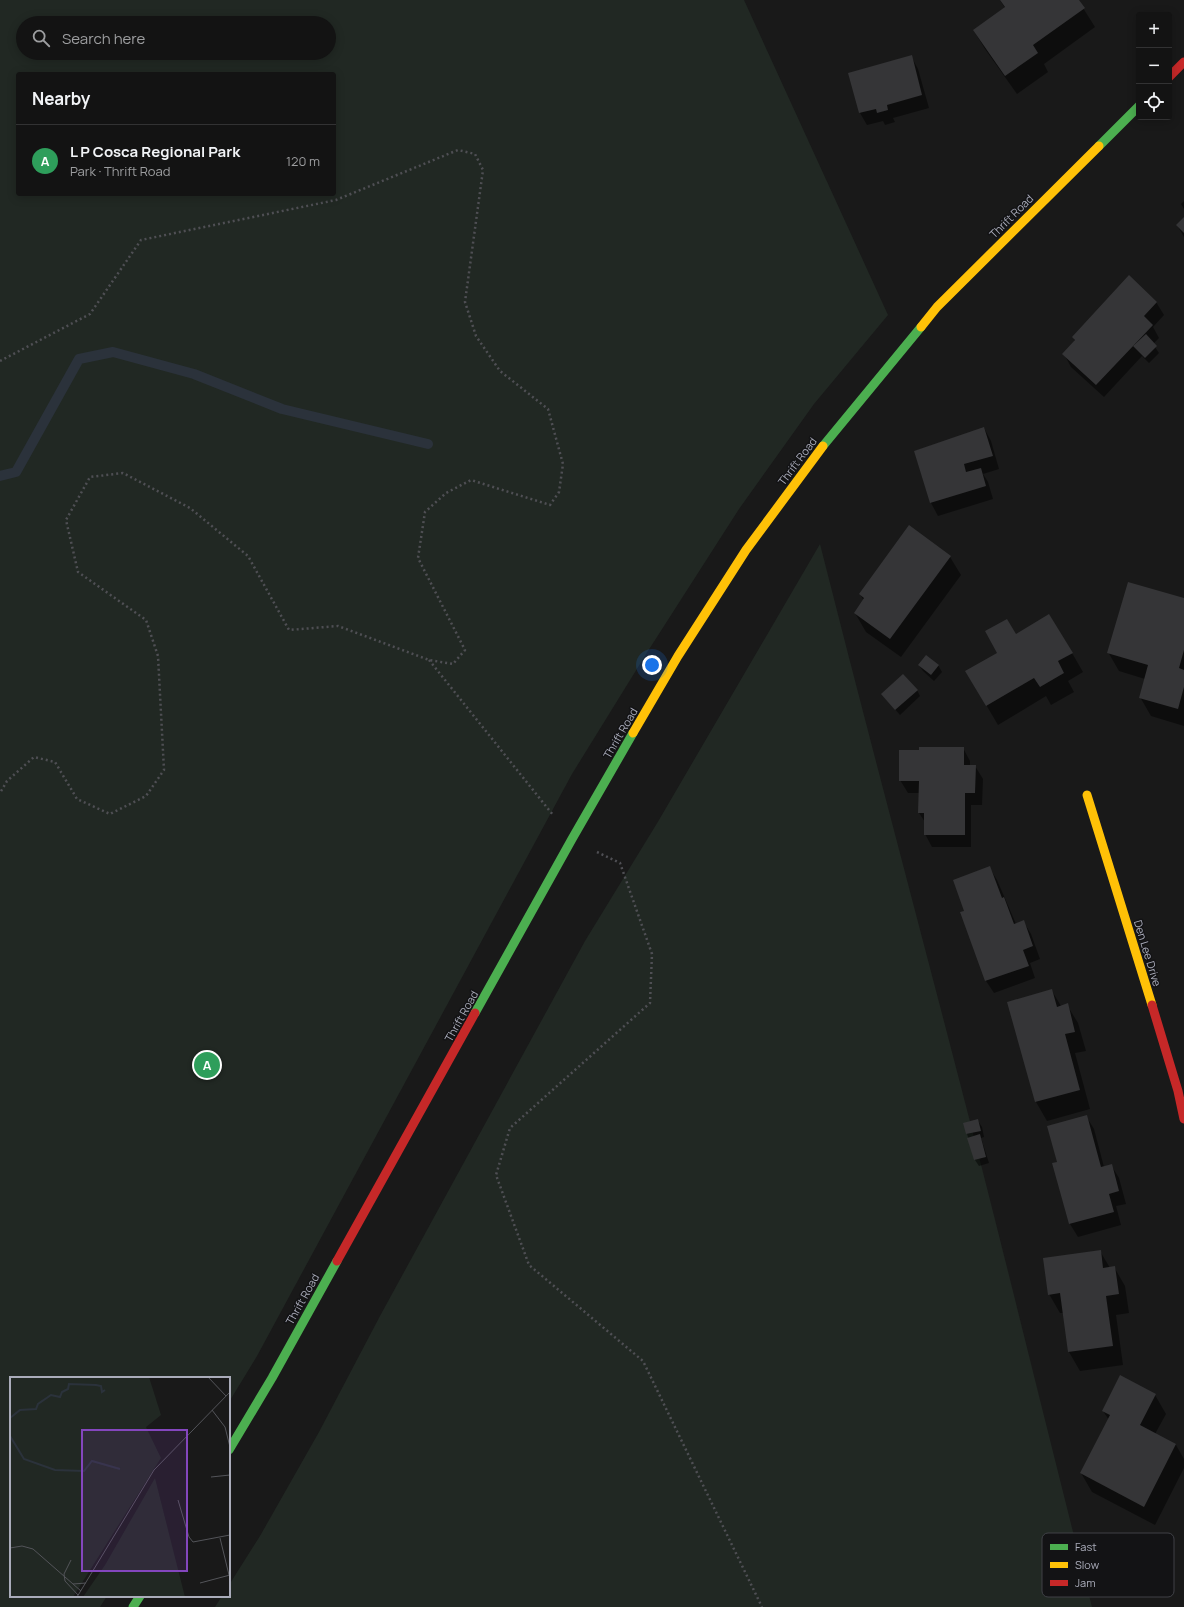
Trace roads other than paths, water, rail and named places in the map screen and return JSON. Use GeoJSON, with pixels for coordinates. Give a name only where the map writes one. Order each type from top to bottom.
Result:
{"type":"FeatureCollection","features":[{"type":"Feature","properties":{"kind":"street"},"geometry":{"type":"LineString","coordinates":[[1172,74],[1184,62]]}},
{"type":"Feature","properties":{"kind":"street","name":"Thrift Road"},"geometry":{"type":"LineString","coordinates":[[230,1448],[272,1378],[572,839],[678,656],[746,550],[812,459],[937,307],[1136,109]]}},
{"type":"Feature","properties":{"kind":"street","name":"Den Lee Drive"},"geometry":{"type":"LineString","coordinates":[[1087,795],[1178,1091],[1184,1118]]}},
{"type":"Feature","properties":{"kind":"street"},"geometry":{"type":"LineString","coordinates":[[133,1607],[139,1597]]}},
{"type":"Feature","properties":{"kind":"waterway"},"geometry":{"type":"LineString","coordinates":[[0,476],[16,472],[79,359],[113,352],[194,374],[282,409],[428,444]]}},
{"type":"Feature","properties":{"kind":"place","name":"L P Cosca Regional Park"},"geometry":{"type":"Point","coordinates":[207,1065]}}]}
